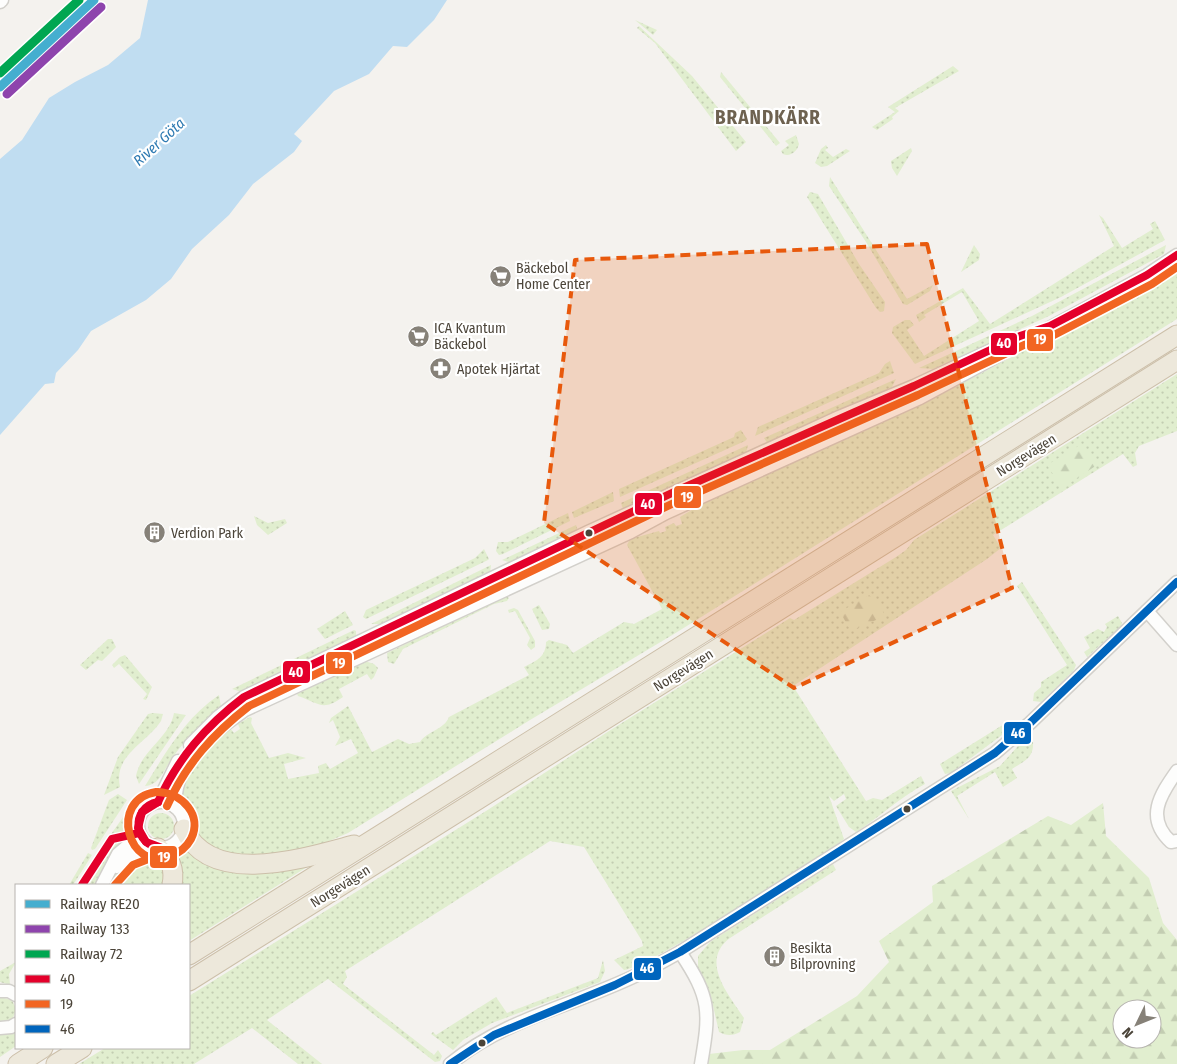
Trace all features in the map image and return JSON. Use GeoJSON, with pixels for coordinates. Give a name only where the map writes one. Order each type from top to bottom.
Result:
{"type":"FeatureCollection","features":[{"type":"Feature","properties":{"kind":"highway","name":"Norgevägen"},"geometry":{"type":"LineString","coordinates":[[190,954],[1177,335]]}},
{"type":"Feature","properties":{"kind":"highway","name":"Norgevägen"},"geometry":{"type":"LineString","coordinates":[[190,980],[1177,360]]}},
{"type":"Feature","properties":{"kind":"highway"},"geometry":{"type":"LineString","coordinates":[[184,829],[192,844],[204,854],[219,860],[246,863],[266,864],[285,861],[371,841]]}},
{"type":"Feature","properties":{"kind":"highway"},"geometry":{"type":"LineString","coordinates":[[155,848],[165,853],[172,865],[172,884]]}},
{"type":"Feature","properties":{"kind":"highway"},"geometry":{"type":"LineString","coordinates":[[16,1064],[35,1049]]}},
{"type":"Feature","properties":{"kind":"highway"},"geometry":{"type":"LineString","coordinates":[[16,1064],[41,1049]]}},
{"type":"Feature","properties":{"kind":"highway"},"geometry":{"type":"LineString","coordinates":[[56,1064],[80,1049]]}},
{"type":"Feature","properties":{"kind":"street"},"geometry":{"type":"LineString","coordinates":[[175,807],[178,778],[191,756],[217,731],[245,710],[631,532],[666,513],[920,398],[1024,343],[1050,326],[1139,279],[1177,255]]}},
{"type":"Feature","properties":{"kind":"street"},"geometry":{"type":"LineString","coordinates":[[158,802],[167,780],[185,751],[218,717],[244,698],[674,492],[914,386],[1020,336],[1050,326]]}},
{"type":"Feature","properties":{"kind":"street"},"geometry":{"type":"LineString","coordinates":[[450,1064],[466,1050],[501,1031],[537,1014],[638,975],[680,952],[995,753],[1030,723],[1177,582]]}},
{"type":"Feature","properties":{"kind":"street"},"geometry":{"type":"LineString","coordinates":[[1147,611],[1177,645]]}},
{"type":"Feature","properties":{"kind":"street"},"geometry":{"type":"LineString","coordinates":[[1177,771],[1160,798],[1156,812],[1157,822],[1165,837],[1170,842],[1177,841]]}},
{"type":"Feature","properties":{"kind":"street"},"geometry":{"type":"LineString","coordinates":[[103,883],[127,857],[155,848],[168,848],[176,843],[184,829],[183,819],[175,807],[167,803],[158,802],[146,807],[141,813],[138,825],[140,835],[145,842],[155,848]]}},
{"type":"Feature","properties":{"kind":"street"},"geometry":{"type":"LineString","coordinates":[[103,883],[118,854],[140,835]]}},
{"type":"Feature","properties":{"kind":"street"},"geometry":{"type":"LineString","coordinates":[[680,952],[702,991],[706,1004],[708,1020],[701,1064]]}},
{"type":"Feature","properties":{"kind":"street"},"geometry":{"type":"LineString","coordinates":[[0,991],[9,991],[15,994]]}},
{"type":"Feature","properties":{"kind":"street"},"geometry":{"type":"LineString","coordinates":[[0,1028],[15,1025]]}},
{"type":"Feature","properties":{"kind":"highlighted area"},"geometry":{"type":"Polygon","coordinates":[[[927,244],[1012,588],[794,688],[544,523],[575,260],[927,244]]]}},
{"type":"Feature","properties":{"kind":"green space"},"geometry":{"type":"Polygon","coordinates":[[[635,20],[657,30],[653,35],[635,20]]]}},
{"type":"Feature","properties":{"kind":"green space"},"geometry":{"type":"Polygon","coordinates":[[[639,26],[692,76],[746,142],[736,151],[655,43],[637,28],[639,26]]]}},
{"type":"Feature","properties":{"kind":"green space"},"geometry":{"type":"Polygon","coordinates":[[[953,66],[959,71],[895,108],[899,111],[892,117],[893,119],[877,130],[872,127],[895,112],[888,107],[953,66]]]}},
{"type":"Feature","properties":{"kind":"green space"},"geometry":{"type":"Polygon","coordinates":[[[721,72],[780,143],[776,146],[720,77],[721,72]]]}},
{"type":"Feature","properties":{"kind":"green space"},"geometry":{"type":"Polygon","coordinates":[[[796,135],[799,144],[797,149],[791,154],[783,154],[781,151],[789,145],[785,141],[796,135]]]}},
{"type":"Feature","properties":{"kind":"green space"},"geometry":{"type":"Polygon","coordinates":[[[826,145],[828,148],[825,150],[833,157],[846,149],[850,151],[827,166],[821,167],[815,163],[821,149],[826,145]]]}},
{"type":"Feature","properties":{"kind":"green space"},"geometry":{"type":"Polygon","coordinates":[[[911,148],[912,151],[897,176],[892,168],[891,161],[911,148]]]}},
{"type":"Feature","properties":{"kind":"green space"},"geometry":{"type":"Polygon","coordinates":[[[830,177],[907,299],[933,285],[930,291],[907,305],[903,304],[866,242],[829,186],[830,177]]]}},
{"type":"Feature","properties":{"kind":"green space"},"geometry":{"type":"Polygon","coordinates":[[[810,192],[818,194],[859,264],[885,302],[884,311],[880,312],[876,308],[807,197],[810,192]]]}},
{"type":"Feature","properties":{"kind":"green space"},"geometry":{"type":"Polygon","coordinates":[[[1099,215],[1103,218],[1122,248],[1153,229],[1150,224],[1155,221],[1165,240],[1061,297],[915,364],[892,333],[893,327],[905,320],[910,320],[914,325],[907,330],[924,356],[979,321],[962,292],[924,315],[926,317],[919,322],[916,315],[963,288],[990,324],[1114,246],[1099,215]]]}},
{"type":"Feature","properties":{"kind":"green space"},"geometry":{"type":"Polygon","coordinates":[[[974,245],[980,254],[979,260],[961,272],[974,245]]]}},
{"type":"Feature","properties":{"kind":"green space"},"geometry":{"type":"Polygon","coordinates":[[[1166,245],[1164,254],[1049,316],[933,369],[919,368],[1032,316],[1166,245]]]}},
{"type":"Feature","properties":{"kind":"green space"},"geometry":{"type":"Polygon","coordinates":[[[1177,269],[1177,319],[674,634],[530,720],[348,833],[315,847],[292,853],[252,855],[223,852],[195,837],[182,796],[185,775],[200,751],[230,728],[234,733],[240,729],[238,724],[250,717],[252,718],[251,723],[269,758],[288,753],[306,758],[284,764],[288,779],[319,773],[318,766],[326,763],[330,769],[358,753],[351,739],[335,746],[340,737],[333,720],[329,723],[331,718],[348,706],[372,752],[398,739],[409,744],[420,742],[443,725],[449,717],[529,675],[524,667],[540,658],[546,647],[546,642],[549,640],[567,645],[573,653],[624,622],[634,624],[662,609],[627,545],[630,539],[659,531],[660,533],[666,531],[665,527],[674,523],[676,526],[682,524],[680,517],[710,499],[948,391],[1177,269]]]}},
{"type":"Feature","properties":{"kind":"green space"},"geometry":{"type":"Polygon","coordinates":[[[890,361],[894,373],[755,436],[758,427],[879,373],[885,364],[890,361]]]}},
{"type":"Feature","properties":{"kind":"green space"},"geometry":{"type":"Polygon","coordinates":[[[1177,374],[1177,431],[1139,446],[1135,453],[1137,465],[1133,467],[1123,454],[993,535],[1001,548],[987,559],[793,686],[866,801],[873,798],[882,800],[921,776],[925,784],[856,832],[849,827],[836,806],[846,799],[844,794],[834,801],[829,796],[844,839],[770,889],[696,934],[638,965],[624,970],[614,960],[643,946],[642,941],[584,847],[550,841],[345,971],[347,977],[343,984],[434,1055],[438,1050],[442,1056],[440,1061],[435,1062],[328,979],[267,1020],[322,1064],[298,1064],[252,1028],[194,1064],[79,1064],[103,1049],[190,1049],[190,995],[486,811],[609,731],[790,618],[794,620],[896,557],[906,550],[914,540],[1177,374]]]}},
{"type":"Feature","properties":{"kind":"green space"},"geometry":{"type":"Polygon","coordinates":[[[896,379],[892,387],[768,444],[764,438],[896,379]]]}},
{"type":"Feature","properties":{"kind":"green space"},"geometry":{"type":"Polygon","coordinates":[[[908,392],[903,400],[777,456],[776,452],[908,392]]]}},
{"type":"Feature","properties":{"kind":"green space"},"geometry":{"type":"Polygon","coordinates":[[[741,430],[747,439],[745,441],[620,497],[619,489],[734,437],[735,433],[741,430]]]}},
{"type":"Feature","properties":{"kind":"green space"},"geometry":{"type":"Polygon","coordinates":[[[748,445],[746,453],[623,509],[621,503],[748,445]]]}},
{"type":"Feature","properties":{"kind":"green space"},"geometry":{"type":"Polygon","coordinates":[[[1080,445],[1097,465],[1062,488],[1047,465],[1080,445]]]}},
{"type":"Feature","properties":{"kind":"green space"},"geometry":{"type":"Polygon","coordinates":[[[746,466],[748,470],[647,516],[632,527],[629,520],[746,466]]]}},
{"type":"Feature","properties":{"kind":"green space"},"geometry":{"type":"Polygon","coordinates":[[[613,492],[614,501],[574,518],[572,512],[613,492]]]}},
{"type":"Feature","properties":{"kind":"green space"},"geometry":{"type":"Polygon","coordinates":[[[568,513],[570,521],[503,554],[499,555],[496,551],[498,542],[508,542],[568,513]]]}},
{"type":"Feature","properties":{"kind":"green space"},"geometry":{"type":"Polygon","coordinates":[[[254,516],[268,523],[285,519],[287,523],[268,535],[257,525],[254,516]]]}},
{"type":"Feature","properties":{"kind":"green space"},"geometry":{"type":"Polygon","coordinates":[[[623,523],[627,530],[609,534],[523,575],[518,571],[589,536],[623,523]]]}},
{"type":"Feature","properties":{"kind":"green space"},"geometry":{"type":"Polygon","coordinates":[[[576,525],[578,531],[512,563],[502,560],[576,525]]]}},
{"type":"Feature","properties":{"kind":"green space"},"geometry":{"type":"Polygon","coordinates":[[[484,549],[488,560],[366,619],[363,617],[366,610],[475,558],[484,549]]]}},
{"type":"Feature","properties":{"kind":"green space"},"geometry":{"type":"Polygon","coordinates":[[[491,565],[490,573],[384,624],[371,624],[491,565]]]}},
{"type":"Feature","properties":{"kind":"green space"},"geometry":{"type":"Polygon","coordinates":[[[1022,582],[1076,665],[1074,670],[1041,702],[1033,701],[1034,693],[1041,687],[1041,682],[1067,665],[1017,586],[1022,582]]]}},
{"type":"Feature","properties":{"kind":"green space"},"geometry":{"type":"Polygon","coordinates":[[[492,583],[494,588],[385,640],[383,636],[492,583]]]}},
{"type":"Feature","properties":{"kind":"green space"},"geometry":{"type":"Polygon","coordinates":[[[869,595],[880,605],[885,616],[851,631],[840,612],[869,595]]]}},
{"type":"Feature","properties":{"kind":"green space"},"geometry":{"type":"Polygon","coordinates":[[[506,596],[509,598],[507,601],[494,604],[403,649],[394,664],[388,662],[387,653],[506,596]]]}},
{"type":"Feature","properties":{"kind":"green space"},"geometry":{"type":"Polygon","coordinates":[[[539,605],[550,624],[549,629],[542,630],[532,609],[539,605]]]}},
{"type":"Feature","properties":{"kind":"green space"},"geometry":{"type":"Polygon","coordinates":[[[514,608],[518,610],[535,641],[535,647],[531,650],[527,645],[530,638],[515,611],[509,613],[508,610],[514,608]]]}},
{"type":"Feature","properties":{"kind":"green space"},"geometry":{"type":"Polygon","coordinates":[[[345,611],[353,625],[325,639],[317,629],[345,611]]]}},
{"type":"Feature","properties":{"kind":"green space"},"geometry":{"type":"Polygon","coordinates":[[[1118,616],[1122,623],[1121,626],[1087,657],[1084,652],[1090,648],[1084,637],[1098,629],[1104,632],[1107,627],[1105,624],[1118,616]]]}},
{"type":"Feature","properties":{"kind":"green space"},"geometry":{"type":"Polygon","coordinates":[[[354,630],[356,631],[356,637],[242,692],[232,689],[354,630]]]}},
{"type":"Feature","properties":{"kind":"green space"},"geometry":{"type":"Polygon","coordinates":[[[108,639],[112,639],[116,647],[102,661],[98,660],[86,670],[80,665],[108,639]]]}},
{"type":"Feature","properties":{"kind":"green space"},"geometry":{"type":"Polygon","coordinates":[[[125,655],[152,687],[146,700],[143,699],[147,694],[119,664],[114,668],[112,665],[125,655]]]}},
{"type":"Feature","properties":{"kind":"green space"},"geometry":{"type":"Polygon","coordinates":[[[365,661],[374,664],[378,668],[374,677],[371,680],[367,674],[339,689],[343,697],[336,702],[320,705],[298,696],[297,694],[365,661]]]}},
{"type":"Feature","properties":{"kind":"green space"},"geometry":{"type":"Polygon","coordinates":[[[219,695],[221,707],[184,743],[159,779],[155,783],[145,786],[177,736],[196,714],[219,695]]]}},
{"type":"Feature","properties":{"kind":"green space"},"geometry":{"type":"Polygon","coordinates":[[[174,713],[186,715],[139,784],[136,776],[139,767],[149,751],[167,730],[174,713]]]}},
{"type":"Feature","properties":{"kind":"green space"},"geometry":{"type":"Polygon","coordinates":[[[148,714],[163,714],[161,721],[132,751],[121,766],[119,776],[120,787],[104,795],[118,757],[148,714]]]}},
{"type":"Feature","properties":{"kind":"green space"},"geometry":{"type":"Polygon","coordinates":[[[1009,721],[1010,729],[951,773],[945,774],[940,764],[1009,721]]]}},
{"type":"Feature","properties":{"kind":"green space"},"geometry":{"type":"Polygon","coordinates":[[[1026,737],[1033,742],[1032,752],[1024,761],[1012,769],[1017,778],[1003,787],[995,772],[957,796],[969,819],[951,791],[1000,766],[1026,737]]]}},
{"type":"Feature","properties":{"kind":"green space"},"geometry":{"type":"Polygon","coordinates":[[[118,794],[127,800],[95,849],[92,850],[91,848],[109,800],[118,794]]]}},
{"type":"Feature","properties":{"kind":"green space"},"geometry":{"type":"Polygon","coordinates":[[[1103,803],[1106,836],[1149,878],[1163,923],[1177,940],[1177,1064],[707,1064],[709,1054],[743,1050],[770,1050],[857,996],[889,962],[879,941],[933,902],[932,886],[1048,816],[1071,825],[1103,803]]]}},
{"type":"Feature","properties":{"kind":"green space"},"geometry":{"type":"Polygon","coordinates":[[[131,806],[133,816],[130,834],[121,832],[109,837],[131,806]]]}},
{"type":"Feature","properties":{"kind":"green space"},"geometry":{"type":"Polygon","coordinates":[[[161,813],[170,817],[174,826],[170,835],[161,839],[152,835],[148,826],[152,817],[161,813]]]}},
{"type":"Feature","properties":{"kind":"green space"},"geometry":{"type":"Polygon","coordinates":[[[117,841],[125,841],[108,860],[95,884],[90,884],[104,860],[102,858],[110,845],[117,841]]]}},
{"type":"Feature","properties":{"kind":"green space"},"geometry":{"type":"Polygon","coordinates":[[[185,843],[202,862],[212,865],[323,857],[190,940],[190,884],[178,884],[176,853],[185,843]]]}},
{"type":"Feature","properties":{"kind":"green space"},"geometry":{"type":"Polygon","coordinates":[[[88,853],[92,855],[74,884],[70,884],[88,853]]]}},
{"type":"Feature","properties":{"kind":"green space"},"geometry":{"type":"Polygon","coordinates":[[[146,854],[153,854],[164,862],[167,884],[109,884],[115,874],[146,854]]]}},
{"type":"Feature","properties":{"kind":"green space"},"geometry":{"type":"Polygon","coordinates":[[[833,864],[836,870],[730,938],[721,947],[717,957],[720,978],[744,1018],[740,1032],[729,1035],[719,1032],[711,997],[698,968],[698,956],[710,942],[833,864]]]}},
{"type":"Feature","properties":{"kind":"green space"},"geometry":{"type":"Polygon","coordinates":[[[603,960],[605,971],[600,982],[492,1023],[463,1040],[453,1050],[431,1034],[433,1032],[436,1035],[496,997],[507,1013],[598,978],[603,960]]]}},
{"type":"Feature","properties":{"kind":"green space"},"geometry":{"type":"Polygon","coordinates":[[[15,963],[9,974],[10,985],[0,982],[0,971],[15,963]]]}},
{"type":"Feature","properties":{"kind":"green space"},"geometry":{"type":"Polygon","coordinates":[[[0,997],[12,1000],[15,1007],[13,1018],[9,1021],[0,1022],[0,997]]]}},
{"type":"Feature","properties":{"kind":"green space"},"geometry":{"type":"Polygon","coordinates":[[[15,1030],[15,1047],[0,1057],[0,1034],[15,1030]]]}},
{"type":"Feature","properties":{"kind":"water","name":"River Göta"},"geometry":{"type":"Polygon","coordinates":[[[148,0],[447,0],[434,20],[407,47],[393,46],[369,74],[334,91],[294,134],[302,141],[294,152],[253,184],[229,215],[192,249],[171,279],[146,300],[91,331],[78,350],[56,373],[54,383],[45,384],[0,435],[0,159],[22,140],[49,98],[108,65],[140,38],[148,0]]]}},
{"type":"Feature","properties":{"kind":"rail line","name":"72"},"geometry":{"type":"LineString","coordinates":[[0,73],[79,0]]}},
{"type":"Feature","properties":{"kind":"rail line","name":"RE20"},"geometry":{"type":"LineString","coordinates":[[0,87],[94,0]]}},
{"type":"Feature","properties":{"kind":"rail line","name":"133"},"geometry":{"type":"LineString","coordinates":[[7,94],[101,7]]}},
{"type":"Feature","properties":{"kind":"transit line","name":"40"},"geometry":{"type":"LineString","coordinates":[[158,802],[175,771],[194,744],[217,719],[244,697],[674,492],[914,386],[1020,336],[1050,326],[1147,275],[1177,255]]}},
{"type":"Feature","properties":{"kind":"transit line","name":"19"},"geometry":{"type":"LineString","coordinates":[[167,806],[192,763],[212,739],[249,706],[678,501],[918,395],[1024,345],[1054,335],[1152,284],[1177,267]]}},
{"type":"Feature","properties":{"kind":"transit line","name":"46"},"geometry":{"type":"LineString","coordinates":[[450,1064],[494,1035],[615,985],[680,952],[995,753],[1030,723],[1177,582]]}},
{"type":"Feature","properties":{"kind":"transit line","name":"19"},"geometry":{"type":"LineString","coordinates":[[156,792],[141,797],[132,807],[128,820],[129,833],[135,846],[144,855],[156,859],[171,856],[180,851],[191,839],[194,830],[192,814],[188,807],[175,796],[158,792]]}},
{"type":"Feature","properties":{"kind":"transit line","name":"40"},"geometry":{"type":"LineString","coordinates":[[158,802],[142,812],[138,828],[146,842],[162,848]]}},
{"type":"Feature","properties":{"kind":"transit line","name":"40"},"geometry":{"type":"LineString","coordinates":[[158,802],[142,812],[139,819],[139,827],[145,841],[153,846],[162,848]]}},
{"type":"Feature","properties":{"kind":"transit line","name":"40"},"geometry":{"type":"LineString","coordinates":[[83,884],[112,839],[139,833]]}},
{"type":"Feature","properties":{"kind":"transit line","name":"19"},"geometry":{"type":"LineString","coordinates":[[116,884],[133,865],[156,856]]}},
{"type":"Feature","properties":{"kind":"place","name":"Bäckebol Home Center"},"geometry":{"type":"Point","coordinates":[500,276]}},
{"type":"Feature","properties":{"kind":"place","name":"ICA Kvantum Bäckebol"},"geometry":{"type":"Point","coordinates":[418,336]}},
{"type":"Feature","properties":{"kind":"place","name":"Apotek Hjärtat"},"geometry":{"type":"Point","coordinates":[441,369]}},
{"type":"Feature","properties":{"kind":"place","name":"Verdion Park"},"geometry":{"type":"Point","coordinates":[155,533]}},
{"type":"Feature","properties":{"kind":"place","name":"Besikta Bilprovning"},"geometry":{"type":"Point","coordinates":[774,956]}},
{"type":"Feature","properties":{"kind":"district","name":"BRANDKÄRR"},"geometry":{"type":"Point","coordinates":[768,117]}}]}
